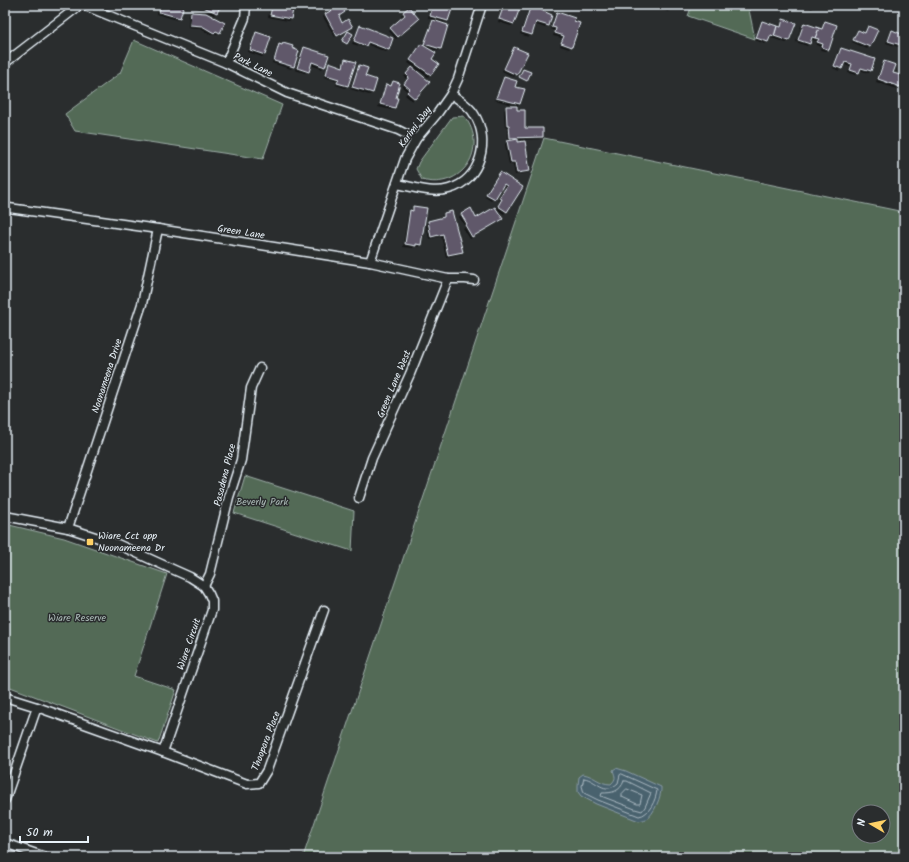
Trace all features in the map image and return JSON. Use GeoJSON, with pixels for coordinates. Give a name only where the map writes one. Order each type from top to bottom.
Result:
{"type":"FeatureCollection","features":[{"type":"Feature","properties":{"kind":"street"},"geometry":{"type":"LineString","coordinates":[[5,63],[82,5]]}},
{"type":"Feature","properties":{"kind":"street","name":"Park Lane"},"geometry":{"type":"LineString","coordinates":[[82,5],[226,63],[287,93],[398,130],[416,139]]}},
{"type":"Feature","properties":{"kind":"street"},"geometry":{"type":"LineString","coordinates":[[226,63],[245,18],[246,5]]}},
{"type":"Feature","properties":{"kind":"street","name":"Karimi Way"},"geometry":{"type":"LineString","coordinates":[[370,262],[405,158],[416,139],[437,114],[451,94],[458,79],[482,5]]}},
{"type":"Feature","properties":{"kind":"street"},"geometry":{"type":"LineString","coordinates":[[397,184],[433,191],[448,190],[461,184],[475,170],[481,158],[483,146],[481,128],[472,110],[451,94]]}},
{"type":"Feature","properties":{"kind":"street","name":"Green Lane"},"geometry":{"type":"LineString","coordinates":[[5,206],[9,208],[158,229],[370,262],[448,279],[474,280]]}},
{"type":"Feature","properties":{"kind":"street","name":"Noonameena Drive"},"geometry":{"type":"LineString","coordinates":[[68,528],[142,304],[158,229]]}},
{"type":"Feature","properties":{"kind":"street","name":"Green Lane West"},"geometry":{"type":"LineString","coordinates":[[359,498],[372,458],[410,374],[448,279]]}},
{"type":"Feature","properties":{"kind":"street","name":"Pasadena Place"},"geometry":{"type":"LineString","coordinates":[[204,586],[210,574],[229,497],[241,460],[251,388],[260,368]]}},
{"type":"Feature","properties":{"kind":"street"},"geometry":{"type":"LineString","coordinates":[[5,516],[68,528],[117,544],[190,577],[204,586]]}},
{"type":"Feature","properties":{"kind":"street","name":"Wiare Circuit"},"geometry":{"type":"LineString","coordinates":[[163,752],[212,610],[212,601],[204,586]]}},
{"type":"Feature","properties":{"kind":"street","name":"Thoopara Place"},"geometry":{"type":"LineString","coordinates":[[163,752],[247,784],[259,783],[267,770],[324,610]]}},
{"type":"Feature","properties":{"kind":"street"},"geometry":{"type":"LineString","coordinates":[[5,697],[163,752]]}},
{"type":"Feature","properties":{"kind":"street"},"geometry":{"type":"LineString","coordinates":[[5,800],[37,707]]}},
{"type":"Feature","properties":{"kind":"street"},"geometry":{"type":"LineString","coordinates":[[5,843],[45,857]]}},
{"type":"Feature","properties":{"kind":"green space"},"geometry":{"type":"Polygon","coordinates":[[[692,5],[748,5],[755,39],[688,16],[692,5]]]}},
{"type":"Feature","properties":{"kind":"green space"},"geometry":{"type":"Polygon","coordinates":[[[134,40],[282,105],[263,159],[75,131],[65,114],[120,73],[134,40]]]}},
{"type":"Feature","properties":{"kind":"green space"},"geometry":{"type":"Polygon","coordinates":[[[464,116],[471,128],[474,141],[473,153],[468,164],[460,173],[449,179],[436,182],[422,180],[416,169],[419,162],[452,117],[464,116]]]}},
{"type":"Feature","properties":{"kind":"green space"},"geometry":{"type":"Polygon","coordinates":[[[544,138],[904,212],[904,357],[900,368],[904,377],[904,857],[303,857],[544,138]]]}},
{"type":"Feature","properties":{"kind":"green space","name":"Beverly Park"},"geometry":{"type":"Polygon","coordinates":[[[245,476],[354,511],[352,551],[234,513],[245,476]]]}},
{"type":"Feature","properties":{"kind":"green space","name":"Wiare Reserve"},"geometry":{"type":"Polygon","coordinates":[[[5,524],[64,538],[167,574],[134,676],[176,690],[158,743],[5,685],[5,524]]]}},
{"type":"Feature","properties":{"kind":"water"},"geometry":{"type":"Polygon","coordinates":[[[616,768],[661,787],[657,804],[652,813],[646,819],[639,821],[596,804],[581,796],[578,792],[579,777],[583,774],[591,776],[603,783],[611,784],[615,777],[613,770],[616,768]]]}},
{"type":"Feature","properties":{"kind":"building"},"geometry":{"type":"Polygon","coordinates":[[[161,5],[184,5],[180,18],[159,12],[161,5]]]}},
{"type":"Feature","properties":{"kind":"building"},"geometry":{"type":"Polygon","coordinates":[[[199,5],[221,5],[217,13],[199,5]]]}},
{"type":"Feature","properties":{"kind":"building"},"geometry":{"type":"Polygon","coordinates":[[[274,5],[294,5],[291,19],[270,15],[274,5]]]}},
{"type":"Feature","properties":{"kind":"building"},"geometry":{"type":"Polygon","coordinates":[[[341,5],[345,12],[339,16],[342,23],[348,19],[353,27],[337,36],[325,14],[341,5]]]}},
{"type":"Feature","properties":{"kind":"building"},"geometry":{"type":"Polygon","coordinates":[[[433,5],[445,5],[452,9],[448,21],[430,16],[433,5]]]}},
{"type":"Feature","properties":{"kind":"building"},"geometry":{"type":"Polygon","coordinates":[[[504,5],[521,5],[514,24],[499,19],[504,5]]]}},
{"type":"Feature","properties":{"kind":"building"},"geometry":{"type":"Polygon","coordinates":[[[531,5],[542,7],[541,10],[552,15],[549,26],[536,22],[532,35],[522,32],[531,5]]]}},
{"type":"Feature","properties":{"kind":"building"},"geometry":{"type":"Polygon","coordinates":[[[674,5],[672,10],[661,6],[674,5]]]}},
{"type":"Feature","properties":{"kind":"building"},"geometry":{"type":"Polygon","coordinates":[[[409,7],[419,19],[398,37],[390,28],[405,15],[403,12],[409,7]]]}},
{"type":"Feature","properties":{"kind":"building"},"geometry":{"type":"Polygon","coordinates":[[[191,12],[206,13],[225,23],[220,33],[216,31],[214,33],[202,26],[190,25],[191,12]]]}},
{"type":"Feature","properties":{"kind":"building"},"geometry":{"type":"Polygon","coordinates":[[[557,12],[575,18],[574,21],[580,23],[572,47],[561,43],[564,36],[555,33],[556,28],[552,27],[557,12]]]}},
{"type":"Feature","properties":{"kind":"building"},"geometry":{"type":"Polygon","coordinates":[[[783,19],[796,23],[789,41],[774,36],[777,26],[781,27],[783,19]]]}},
{"type":"Feature","properties":{"kind":"building"},"geometry":{"type":"Polygon","coordinates":[[[433,20],[448,25],[441,49],[424,44],[433,20]]]}},
{"type":"Feature","properties":{"kind":"building"},"geometry":{"type":"Polygon","coordinates":[[[762,21],[777,26],[774,36],[771,35],[768,42],[756,38],[762,21]]]}},
{"type":"Feature","properties":{"kind":"building"},"geometry":{"type":"Polygon","coordinates":[[[825,21],[837,25],[829,50],[822,47],[823,44],[817,42],[819,39],[815,38],[819,28],[822,29],[825,21]]]}},
{"type":"Feature","properties":{"kind":"building"},"geometry":{"type":"Polygon","coordinates":[[[804,23],[819,28],[815,38],[812,37],[810,44],[798,40],[804,23]]]}},
{"type":"Feature","properties":{"kind":"building"},"geometry":{"type":"Polygon","coordinates":[[[360,25],[393,38],[389,50],[368,42],[366,46],[354,41],[360,25]]]}},
{"type":"Feature","properties":{"kind":"building"},"geometry":{"type":"Polygon","coordinates":[[[868,26],[878,30],[870,47],[853,40],[858,30],[865,33],[868,26]]]}},
{"type":"Feature","properties":{"kind":"building"},"geometry":{"type":"Polygon","coordinates":[[[892,30],[904,35],[904,46],[888,41],[892,30]]]}},
{"type":"Feature","properties":{"kind":"building"},"geometry":{"type":"Polygon","coordinates":[[[348,31],[353,34],[347,44],[342,41],[348,31]]]}},
{"type":"Feature","properties":{"kind":"building"},"geometry":{"type":"Polygon","coordinates":[[[256,32],[271,37],[265,55],[250,50],[256,32]]]}},
{"type":"Feature","properties":{"kind":"building"},"geometry":{"type":"Polygon","coordinates":[[[283,43],[293,46],[292,48],[299,51],[294,67],[274,61],[279,44],[282,45],[283,43]]]}},
{"type":"Feature","properties":{"kind":"building"},"geometry":{"type":"Polygon","coordinates":[[[421,44],[436,53],[432,59],[439,64],[431,75],[410,60],[421,44]]]}},
{"type":"Feature","properties":{"kind":"building"},"geometry":{"type":"Polygon","coordinates":[[[304,47],[329,55],[325,67],[312,62],[309,72],[297,68],[304,47]]]}},
{"type":"Feature","properties":{"kind":"building"},"geometry":{"type":"Polygon","coordinates":[[[514,47],[528,53],[517,75],[504,69],[514,47]]]}},
{"type":"Feature","properties":{"kind":"building"},"geometry":{"type":"Polygon","coordinates":[[[841,48],[875,59],[871,71],[861,68],[859,73],[850,70],[852,64],[845,62],[842,69],[834,66],[841,48]]]}},
{"type":"Feature","properties":{"kind":"building"},"geometry":{"type":"Polygon","coordinates":[[[345,59],[356,62],[348,86],[337,83],[339,79],[326,75],[329,62],[343,67],[345,59]]]}},
{"type":"Feature","properties":{"kind":"building"},"geometry":{"type":"Polygon","coordinates":[[[884,61],[896,65],[893,73],[904,76],[900,87],[878,79],[884,61]]]}},
{"type":"Feature","properties":{"kind":"building"},"geometry":{"type":"Polygon","coordinates":[[[359,65],[368,68],[365,76],[377,80],[373,93],[352,87],[359,65]]]}},
{"type":"Feature","properties":{"kind":"building"},"geometry":{"type":"Polygon","coordinates":[[[412,67],[430,82],[415,99],[407,92],[410,89],[404,84],[409,77],[406,74],[412,67]]]}},
{"type":"Feature","properties":{"kind":"building"},"geometry":{"type":"Polygon","coordinates":[[[523,69],[531,72],[527,81],[519,77],[523,69]]]}},
{"type":"Feature","properties":{"kind":"building"},"geometry":{"type":"Polygon","coordinates":[[[504,77],[517,81],[515,87],[525,89],[520,104],[496,98],[504,77]]]}},
{"type":"Feature","properties":{"kind":"building"},"geometry":{"type":"Polygon","coordinates":[[[393,81],[400,83],[395,108],[380,104],[386,84],[391,86],[393,81]]]}},
{"type":"Feature","properties":{"kind":"building"},"geometry":{"type":"Polygon","coordinates":[[[506,106],[517,106],[517,110],[525,110],[525,128],[543,128],[543,137],[510,138],[509,125],[507,125],[506,106]]]}},
{"type":"Feature","properties":{"kind":"building"},"geometry":{"type":"Polygon","coordinates":[[[518,139],[518,142],[525,141],[530,171],[517,173],[515,162],[511,162],[507,141],[518,139]]]}},
{"type":"Feature","properties":{"kind":"building"},"geometry":{"type":"Polygon","coordinates":[[[500,172],[523,187],[507,212],[498,206],[502,199],[499,198],[507,186],[504,184],[495,199],[486,194],[500,172]]]}},
{"type":"Feature","properties":{"kind":"building"},"geometry":{"type":"Polygon","coordinates":[[[413,206],[427,208],[421,245],[416,244],[416,246],[405,244],[410,210],[413,211],[413,206]]]}},
{"type":"Feature","properties":{"kind":"building"},"geometry":{"type":"Polygon","coordinates":[[[495,207],[503,219],[472,237],[461,214],[471,208],[476,218],[495,207]]]}},
{"type":"Feature","properties":{"kind":"building"},"geometry":{"type":"Polygon","coordinates":[[[452,211],[463,252],[448,255],[443,234],[431,237],[428,221],[444,217],[444,213],[452,211]]]}},
{"type":"Feature","properties":{"kind":"place","name":"Wiare Cct opp Noonameena Dr"},"geometry":{"type":"Point","coordinates":[90,542]}}]}
